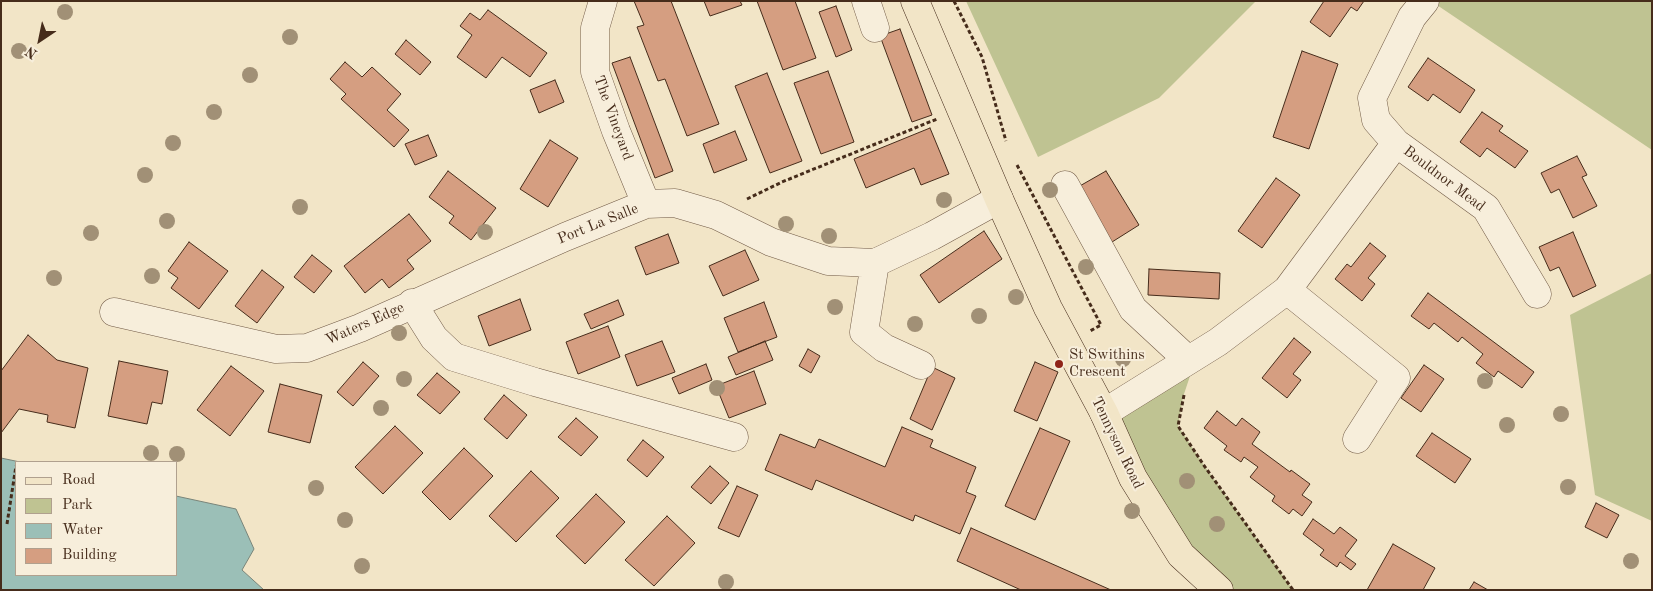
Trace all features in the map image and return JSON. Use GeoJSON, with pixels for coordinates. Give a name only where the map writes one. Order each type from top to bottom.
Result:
{"type":"FeatureCollection","features":[{"type":"Feature","properties":{"kind":"main road","name":"Tennyson Road"},"geometry":{"type":"LineString","coordinates":[[915,1],[999,199],[1048,308],[1104,413],[1133,478],[1181,556],[1219,590]]}},
{"type":"Feature","properties":{"kind":"street","name":"The Vineyard"},"geometry":{"type":"LineString","coordinates":[[604,1],[595,28],[596,72],[616,131],[646,204]]}},
{"type":"Feature","properties":{"kind":"street"},"geometry":{"type":"LineString","coordinates":[[866,1],[875,28]]}},
{"type":"Feature","properties":{"kind":"street","name":"Bouldnor Mead"},"geometry":{"type":"LineString","coordinates":[[1425,1],[1412,17],[1372,98],[1376,120],[1396,143],[1486,208],[1537,294]]}},
{"type":"Feature","properties":{"kind":"street","name":"Bouldnor Mead"},"geometry":{"type":"LineString","coordinates":[[1287,290],[1396,143]]}},
{"type":"Feature","properties":{"kind":"street"},"geometry":{"type":"LineString","coordinates":[[1065,185],[1133,309],[1192,358]]}},
{"type":"Feature","properties":{"kind":"street","name":"Port La Salle"},"geometry":{"type":"LineString","coordinates":[[412,303],[646,204],[675,203],[716,215],[771,242],[828,262],[875,263],[932,236],[999,199]]}},
{"type":"Feature","properties":{"kind":"street"},"geometry":{"type":"LineString","coordinates":[[875,263],[864,332],[884,348],[921,365]]}},
{"type":"Feature","properties":{"kind":"street"},"geometry":{"type":"LineString","coordinates":[[1104,413],[1192,358],[1287,290],[1396,378],[1357,439]]}},
{"type":"Feature","properties":{"kind":"street","name":"Waters Edge"},"geometry":{"type":"LineString","coordinates":[[114,312],[276,349],[307,348],[360,328],[412,303],[434,338],[454,357],[535,382],[734,438]]}},
{"type":"Feature","properties":{"kind":"path"},"geometry":{"type":"LineString","coordinates":[[954,1],[982,57],[1006,142]]}},
{"type":"Feature","properties":{"kind":"path"},"geometry":{"type":"LineString","coordinates":[[716,215],[782,182],[961,110]]}},
{"type":"Feature","properties":{"kind":"path"},"geometry":{"type":"LineString","coordinates":[[1014,160],[1101,325],[1067,343]]}},
{"type":"Feature","properties":{"kind":"path"},"geometry":{"type":"LineString","coordinates":[[1192,358],[1178,426],[1293,590]]}},
{"type":"Feature","properties":{"kind":"path"},"geometry":{"type":"LineString","coordinates":[[7,524],[15,475]]}},
{"type":"Feature","properties":{"kind":"green space"},"geometry":{"type":"Polygon","coordinates":[[[966,1],[1256,1],[1159,98],[1038,157],[966,1]]]}},
{"type":"Feature","properties":{"kind":"green space"},"geometry":{"type":"Polygon","coordinates":[[[1431,1],[1652,1],[1652,150],[1431,1]]]}},
{"type":"Feature","properties":{"kind":"green space"},"geometry":{"type":"Polygon","coordinates":[[[1652,273],[1652,521],[1595,495],[1570,315],[1652,273]]]}},
{"type":"Feature","properties":{"kind":"green space"},"geometry":{"type":"Polygon","coordinates":[[[1197,355],[1183,397],[1178,426],[1293,590],[1219,590],[1104,413],[1197,355]]]}},
{"type":"Feature","properties":{"kind":"water"},"geometry":{"type":"Polygon","coordinates":[[[1,458],[15,461],[15,576],[178,576],[178,496],[236,509],[254,549],[242,570],[264,590],[1,590],[1,458]]]}},
{"type":"Feature","properties":{"kind":"building"},"geometry":{"type":"Polygon","coordinates":[[[634,1],[671,1],[719,124],[687,136],[665,79],[658,81],[637,27],[644,25],[634,1]]]}},
{"type":"Feature","properties":{"kind":"building"},"geometry":{"type":"Polygon","coordinates":[[[704,1],[740,1],[742,5],[710,16],[704,1]]]}},
{"type":"Feature","properties":{"kind":"building"},"geometry":{"type":"Polygon","coordinates":[[[757,1],[795,1],[816,58],[783,70],[757,1]]]}},
{"type":"Feature","properties":{"kind":"building"},"geometry":{"type":"Polygon","coordinates":[[[1324,1],[1364,1],[1357,11],[1351,7],[1330,37],[1310,22],[1324,1]]]}},
{"type":"Feature","properties":{"kind":"building"},"geometry":{"type":"Polygon","coordinates":[[[836,6],[852,50],[836,57],[819,12],[836,6]]]}},
{"type":"Feature","properties":{"kind":"building"},"geometry":{"type":"Polygon","coordinates":[[[488,10],[547,53],[530,77],[502,57],[486,78],[457,57],[472,35],[460,26],[470,13],[480,20],[488,10]]]}},
{"type":"Feature","properties":{"kind":"building"},"geometry":{"type":"Polygon","coordinates":[[[900,29],[932,115],[912,122],[880,36],[900,29]]]}},
{"type":"Feature","properties":{"kind":"building"},"geometry":{"type":"Polygon","coordinates":[[[406,40],[431,62],[420,75],[395,54],[406,40]]]}},
{"type":"Feature","properties":{"kind":"building"},"geometry":{"type":"Polygon","coordinates":[[[1302,51],[1338,64],[1309,149],[1273,137],[1302,51]]]}},
{"type":"Feature","properties":{"kind":"building"},"geometry":{"type":"Polygon","coordinates":[[[630,57],[673,171],[655,178],[612,63],[630,57]]]}},
{"type":"Feature","properties":{"kind":"building"},"geometry":{"type":"Polygon","coordinates":[[[1428,58],[1475,90],[1460,113],[1433,94],[1428,101],[1408,87],[1428,58]]]}},
{"type":"Feature","properties":{"kind":"building"},"geometry":{"type":"Polygon","coordinates":[[[345,62],[362,77],[372,67],[401,94],[387,110],[409,130],[394,147],[341,99],[346,94],[330,79],[345,62]]]}},
{"type":"Feature","properties":{"kind":"building"},"geometry":{"type":"Polygon","coordinates":[[[828,71],[854,142],[821,154],[794,83],[828,71]]]}},
{"type":"Feature","properties":{"kind":"building"},"geometry":{"type":"Polygon","coordinates":[[[767,73],[802,161],[770,173],[735,86],[767,73]]]}},
{"type":"Feature","properties":{"kind":"building"},"geometry":{"type":"Polygon","coordinates":[[[555,80],[564,102],[539,113],[530,90],[555,80]]]}},
{"type":"Feature","properties":{"kind":"building"},"geometry":{"type":"Polygon","coordinates":[[[1482,112],[1503,126],[1499,131],[1528,151],[1515,168],[1487,148],[1480,157],[1460,142],[1482,112]]]}},
{"type":"Feature","properties":{"kind":"building"},"geometry":{"type":"Polygon","coordinates":[[[930,128],[949,174],[921,185],[914,168],[866,188],[854,159],[930,128]]]}},
{"type":"Feature","properties":{"kind":"building"},"geometry":{"type":"Polygon","coordinates":[[[735,131],[747,160],[714,173],[703,144],[735,131]]]}},
{"type":"Feature","properties":{"kind":"building"},"geometry":{"type":"Polygon","coordinates":[[[428,135],[437,156],[415,165],[405,144],[428,135]]]}},
{"type":"Feature","properties":{"kind":"building"},"geometry":{"type":"Polygon","coordinates":[[[550,140],[578,158],[548,207],[520,189],[550,140]]]}},
{"type":"Feature","properties":{"kind":"building"},"geometry":{"type":"Polygon","coordinates":[[[1577,156],[1587,175],[1582,177],[1597,206],[1573,218],[1559,189],[1551,193],[1541,173],[1577,156]]]}},
{"type":"Feature","properties":{"kind":"building"},"geometry":{"type":"Polygon","coordinates":[[[448,171],[496,208],[471,240],[449,223],[454,216],[429,197],[448,171]]]}},
{"type":"Feature","properties":{"kind":"building"},"geometry":{"type":"Polygon","coordinates":[[[1106,171],[1139,225],[1112,242],[1078,187],[1106,171]]]}},
{"type":"Feature","properties":{"kind":"building"},"geometry":{"type":"Polygon","coordinates":[[[1276,178],[1300,195],[1262,248],[1238,231],[1276,178]]]}},
{"type":"Feature","properties":{"kind":"building"},"geometry":{"type":"Polygon","coordinates":[[[409,214],[431,241],[407,260],[414,269],[389,288],[382,279],[365,293],[344,266],[409,214]]]}},
{"type":"Feature","properties":{"kind":"building"},"geometry":{"type":"Polygon","coordinates":[[[984,231],[1002,259],[939,303],[920,275],[984,231]]]}},
{"type":"Feature","properties":{"kind":"building"},"geometry":{"type":"Polygon","coordinates":[[[1573,232],[1596,286],[1573,297],[1559,267],[1550,271],[1539,247],[1573,232]]]}},
{"type":"Feature","properties":{"kind":"building"},"geometry":{"type":"Polygon","coordinates":[[[668,234],[679,263],[646,275],[635,247],[668,234]]]}},
{"type":"Feature","properties":{"kind":"building"},"geometry":{"type":"Polygon","coordinates":[[[189,242],[228,271],[199,309],[171,288],[178,278],[168,271],[189,242]]]}},
{"type":"Feature","properties":{"kind":"building"},"geometry":{"type":"Polygon","coordinates":[[[1370,243],[1386,256],[1368,278],[1375,284],[1362,301],[1335,279],[1347,264],[1351,267],[1370,243]]]}},
{"type":"Feature","properties":{"kind":"building"},"geometry":{"type":"Polygon","coordinates":[[[745,250],[759,280],[723,296],[709,266],[745,250]]]}},
{"type":"Feature","properties":{"kind":"building"},"geometry":{"type":"Polygon","coordinates":[[[312,255],[332,271],[314,293],[294,277],[312,255]]]}},
{"type":"Feature","properties":{"kind":"building"},"geometry":{"type":"Polygon","coordinates":[[[1149,269],[1220,273],[1219,299],[1148,295],[1149,269]]]}},
{"type":"Feature","properties":{"kind":"building"},"geometry":{"type":"Polygon","coordinates":[[[262,270],[284,287],[257,323],[235,306],[262,270]]]}},
{"type":"Feature","properties":{"kind":"building"},"geometry":{"type":"Polygon","coordinates":[[[1428,293],[1534,372],[1522,388],[1498,371],[1494,377],[1476,363],[1483,354],[1462,337],[1458,342],[1434,323],[1429,329],[1411,316],[1428,293]]]}},
{"type":"Feature","properties":{"kind":"building"},"geometry":{"type":"Polygon","coordinates":[[[520,299],[531,330],[489,346],[478,316],[520,299]]]}},
{"type":"Feature","properties":{"kind":"building"},"geometry":{"type":"Polygon","coordinates":[[[618,300],[624,315],[591,329],[584,314],[618,300]]]}},
{"type":"Feature","properties":{"kind":"building"},"geometry":{"type":"Polygon","coordinates":[[[764,302],[777,337],[738,352],[724,318],[764,302]]]}},
{"type":"Feature","properties":{"kind":"building"},"geometry":{"type":"Polygon","coordinates":[[[608,326],[620,357],[578,374],[566,342],[608,326]]]}},
{"type":"Feature","properties":{"kind":"building"},"geometry":{"type":"Polygon","coordinates":[[[28,335],[57,360],[88,368],[75,428],[47,422],[48,415],[19,409],[1,433],[1,371],[28,335]]]}},
{"type":"Feature","properties":{"kind":"building"},"geometry":{"type":"Polygon","coordinates":[[[1294,338],[1311,352],[1293,374],[1301,380],[1287,398],[1262,378],[1294,338]]]}},
{"type":"Feature","properties":{"kind":"building"},"geometry":{"type":"Polygon","coordinates":[[[662,341],[675,372],[637,386],[625,355],[662,341]]]}},
{"type":"Feature","properties":{"kind":"building"},"geometry":{"type":"Polygon","coordinates":[[[765,341],[773,360],[736,375],[728,357],[765,341]]]}},
{"type":"Feature","properties":{"kind":"building"},"geometry":{"type":"Polygon","coordinates":[[[808,349],[820,356],[811,373],[799,366],[808,349]]]}},
{"type":"Feature","properties":{"kind":"building"},"geometry":{"type":"Polygon","coordinates":[[[119,361],[168,371],[162,404],[152,402],[147,424],[108,416],[119,361]]]}},
{"type":"Feature","properties":{"kind":"building"},"geometry":{"type":"Polygon","coordinates":[[[363,362],[379,376],[353,406],[337,392],[363,362]]]}},
{"type":"Feature","properties":{"kind":"building"},"geometry":{"type":"Polygon","coordinates":[[[1035,362],[1058,372],[1037,421],[1014,411],[1035,362]]]}},
{"type":"Feature","properties":{"kind":"building"},"geometry":{"type":"Polygon","coordinates":[[[706,364],[712,380],[679,394],[672,378],[706,364]]]}},
{"type":"Feature","properties":{"kind":"building"},"geometry":{"type":"Polygon","coordinates":[[[1424,365],[1444,379],[1421,412],[1401,398],[1424,365]]]}},
{"type":"Feature","properties":{"kind":"building"},"geometry":{"type":"Polygon","coordinates":[[[231,366],[264,391],[230,436],[197,410],[231,366]]]}},
{"type":"Feature","properties":{"kind":"building"},"geometry":{"type":"Polygon","coordinates":[[[932,367],[955,378],[932,430],[910,419],[932,367]]]}},
{"type":"Feature","properties":{"kind":"building"},"geometry":{"type":"Polygon","coordinates":[[[754,371],[766,404],[729,418],[716,386],[754,371]]]}},
{"type":"Feature","properties":{"kind":"building"},"geometry":{"type":"Polygon","coordinates":[[[437,373],[460,392],[440,414],[417,395],[437,373]]]}},
{"type":"Feature","properties":{"kind":"building"},"geometry":{"type":"Polygon","coordinates":[[[280,384],[322,395],[310,443],[268,432],[280,384]]]}},
{"type":"Feature","properties":{"kind":"building"},"geometry":{"type":"Polygon","coordinates":[[[504,395],[527,415],[507,439],[484,419],[504,395]]]}},
{"type":"Feature","properties":{"kind":"building"},"geometry":{"type":"Polygon","coordinates":[[[1217,411],[1236,426],[1242,418],[1260,432],[1252,444],[1310,484],[1302,495],[1312,502],[1302,516],[1293,509],[1289,514],[1272,501],[1275,496],[1250,477],[1258,467],[1244,457],[1241,462],[1224,450],[1227,446],[1204,428],[1217,411]]]}},
{"type":"Feature","properties":{"kind":"building"},"geometry":{"type":"Polygon","coordinates":[[[576,418],[598,437],[581,456],[558,437],[576,418]]]}},
{"type":"Feature","properties":{"kind":"building"},"geometry":{"type":"Polygon","coordinates":[[[395,426],[423,453],[383,494],[355,467],[395,426]]]}},
{"type":"Feature","properties":{"kind":"building"},"geometry":{"type":"Polygon","coordinates":[[[902,427],[933,440],[930,447],[976,467],[966,492],[976,496],[960,534],[915,515],[913,521],[816,480],[812,490],[765,470],[780,434],[815,448],[819,439],[885,467],[902,427]]]}},
{"type":"Feature","properties":{"kind":"building"},"geometry":{"type":"Polygon","coordinates":[[[1040,428],[1070,441],[1035,520],[1005,506],[1040,428]]]}},
{"type":"Feature","properties":{"kind":"building"},"geometry":{"type":"Polygon","coordinates":[[[1432,433],[1471,459],[1455,483],[1416,456],[1432,433]]]}},
{"type":"Feature","properties":{"kind":"building"},"geometry":{"type":"Polygon","coordinates":[[[643,440],[664,457],[647,477],[627,460],[643,440]]]}},
{"type":"Feature","properties":{"kind":"building"},"geometry":{"type":"Polygon","coordinates":[[[464,448],[493,476],[450,520],[422,492],[464,448]]]}},
{"type":"Feature","properties":{"kind":"building"},"geometry":{"type":"Polygon","coordinates":[[[710,466],[729,483],[711,504],[691,487],[710,466]]]}},
{"type":"Feature","properties":{"kind":"building"},"geometry":{"type":"Polygon","coordinates":[[[531,471],[559,498],[516,542],[489,516],[531,471]]]}},
{"type":"Feature","properties":{"kind":"building"},"geometry":{"type":"Polygon","coordinates":[[[737,486],[758,495],[739,537],[718,528],[737,486]]]}},
{"type":"Feature","properties":{"kind":"building"},"geometry":{"type":"Polygon","coordinates":[[[596,494],[625,522],[585,564],[556,536],[596,494]]]}},
{"type":"Feature","properties":{"kind":"building"},"geometry":{"type":"Polygon","coordinates":[[[1596,503],[1619,515],[1607,538],[1585,527],[1596,503]]]}},
{"type":"Feature","properties":{"kind":"building"},"geometry":{"type":"Polygon","coordinates":[[[667,516],[695,543],[654,586],[625,560],[667,516]]]}},
{"type":"Feature","properties":{"kind":"building"},"geometry":{"type":"Polygon","coordinates":[[[1313,519],[1334,534],[1340,527],[1357,540],[1345,556],[1356,564],[1351,570],[1340,562],[1337,567],[1320,555],[1324,550],[1303,534],[1313,519]]]}},
{"type":"Feature","properties":{"kind":"building"},"geometry":{"type":"Polygon","coordinates":[[[971,528],[1111,590],[1021,590],[957,561],[971,528]]]}},
{"type":"Feature","properties":{"kind":"building"},"geometry":{"type":"Polygon","coordinates":[[[1393,544],[1435,568],[1423,590],[1367,590],[1393,544]]]}},
{"type":"Feature","properties":{"kind":"building"},"geometry":{"type":"Polygon","coordinates":[[[1474,582],[1488,590],[1469,590],[1474,582]]]}},
{"type":"Feature","properties":{"kind":"place","name":"St Swithins Crescent"},"geometry":{"type":"Point","coordinates":[1059,364]}}]}
